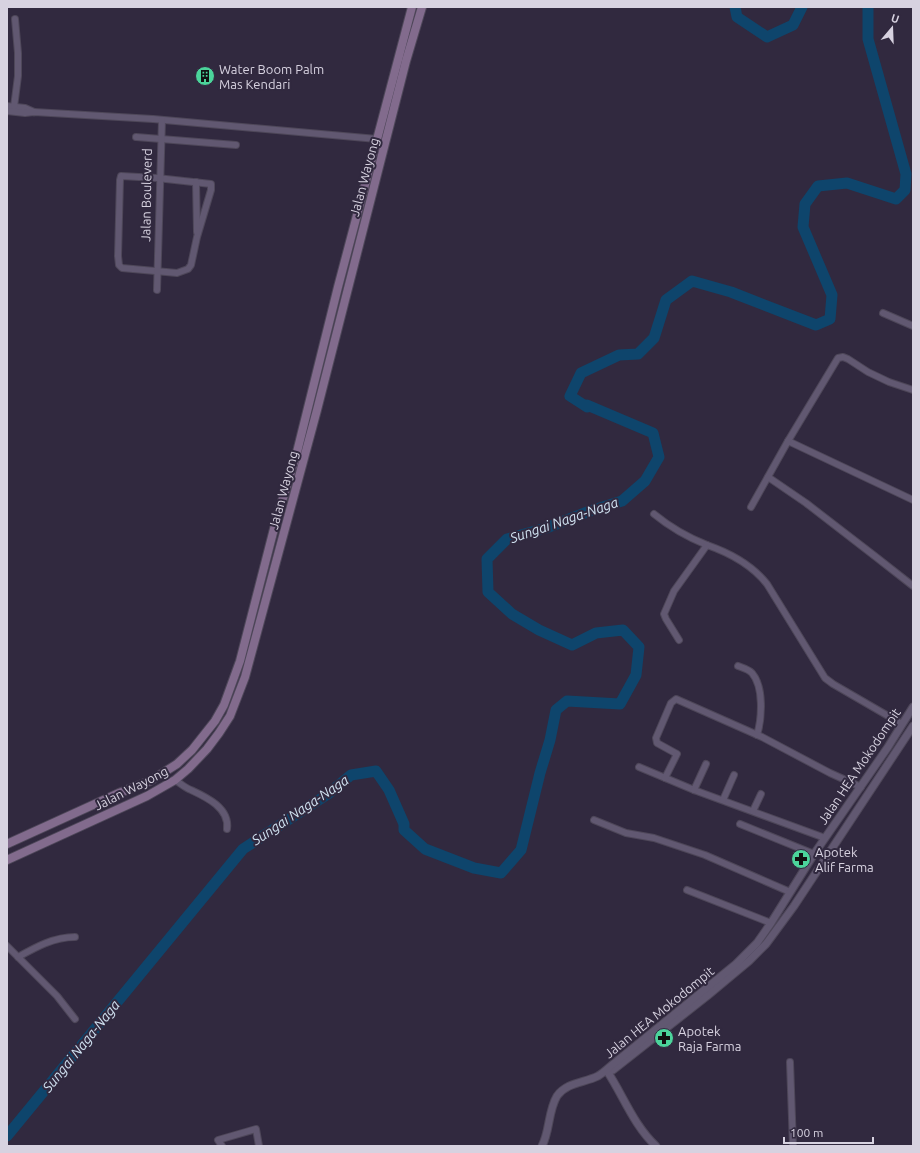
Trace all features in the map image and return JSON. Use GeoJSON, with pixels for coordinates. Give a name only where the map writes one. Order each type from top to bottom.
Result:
{"type":"FeatureCollection","features":[{"type":"Feature","properties":{"kind":"main road","name":"Jalan Wayong"},"geometry":{"type":"LineString","coordinates":[[7,844],[150,781],[176,764],[192,750],[215,721],[224,705],[240,661],[276,521],[297,452],[338,287],[412,7]]}},
{"type":"Feature","properties":{"kind":"main road","name":"Jalan Wayong"},"geometry":{"type":"LineString","coordinates":[[7,860],[148,796],[175,780],[207,749],[230,716],[245,676],[317,410],[406,61],[422,7]]}},
{"type":"Feature","properties":{"kind":"street"},"geometry":{"type":"LineString","coordinates":[[14,107],[18,76],[18,53],[15,19]]}},
{"type":"Feature","properties":{"kind":"street"},"geometry":{"type":"LineString","coordinates":[[7,106],[25,108],[34,112]]}},
{"type":"Feature","properties":{"kind":"street"},"geometry":{"type":"LineString","coordinates":[[7,111],[160,119],[377,139]]}},
{"type":"Feature","properties":{"kind":"street","name":"Jalan Bouleverd"},"geometry":{"type":"LineString","coordinates":[[157,290],[160,119]]}},
{"type":"Feature","properties":{"kind":"street"},"geometry":{"type":"LineString","coordinates":[[136,137],[236,145]]}},
{"type":"Feature","properties":{"kind":"street"},"geometry":{"type":"LineString","coordinates":[[123,176],[159,178],[208,183],[212,188],[197,237],[191,265],[188,269],[177,273],[122,268],[119,266],[118,256],[120,178],[123,176]]}},
{"type":"Feature","properties":{"kind":"street"},"geometry":{"type":"LineString","coordinates":[[196,182],[197,237]]}},
{"type":"Feature","properties":{"kind":"street"},"geometry":{"type":"LineString","coordinates":[[883,314],[913,326]]}},
{"type":"Feature","properties":{"kind":"street"},"geometry":{"type":"LineString","coordinates":[[751,507],[788,441],[838,358],[843,357],[848,359],[868,372],[889,382],[913,390]]}},
{"type":"Feature","properties":{"kind":"street"},"geometry":{"type":"LineString","coordinates":[[788,441],[913,500]]}},
{"type":"Feature","properties":{"kind":"street"},"geometry":{"type":"LineString","coordinates":[[768,477],[913,586]]}},
{"type":"Feature","properties":{"kind":"street"},"geometry":{"type":"LineString","coordinates":[[654,514],[672,528],[688,537],[721,550],[739,560],[760,575],[768,584],[825,678],[902,724]]}},
{"type":"Feature","properties":{"kind":"street"},"geometry":{"type":"LineString","coordinates":[[679,640],[666,619],[664,614],[665,610],[674,591],[707,545]]}},
{"type":"Feature","properties":{"kind":"street"},"geometry":{"type":"LineString","coordinates":[[738,666],[746,668],[752,672],[757,681],[761,708],[757,735]]}},
{"type":"Feature","properties":{"kind":"street"},"geometry":{"type":"LineString","coordinates":[[665,778],[677,754],[657,743],[656,738],[671,703],[676,699],[757,735],[830,773],[861,787]]}},
{"type":"Feature","properties":{"kind":"street","name":"Jalan HEA Mokodompit"},"geometry":{"type":"LineString","coordinates":[[607,1071],[617,1061],[736,964],[757,943],[814,854],[861,787],[913,708]]}},
{"type":"Feature","properties":{"kind":"street","name":"Jalan HEA Mokodompit"},"geometry":{"type":"LineString","coordinates":[[607,1071],[613,1070],[707,996],[749,961],[766,944],[794,906],[913,726]]}},
{"type":"Feature","properties":{"kind":"street"},"geometry":{"type":"LineString","coordinates":[[888,747],[896,752]]}},
{"type":"Feature","properties":{"kind":"street"},"geometry":{"type":"LineString","coordinates":[[694,790],[706,764]]}},
{"type":"Feature","properties":{"kind":"street"},"geometry":{"type":"LineString","coordinates":[[639,767],[694,790],[825,838]]}},
{"type":"Feature","properties":{"kind":"street"},"geometry":{"type":"LineString","coordinates":[[723,800],[734,775]]}},
{"type":"Feature","properties":{"kind":"street"},"geometry":{"type":"LineString","coordinates":[[175,780],[190,790],[208,798],[214,803],[227,819],[227,829]]}},
{"type":"Feature","properties":{"kind":"street"},"geometry":{"type":"LineString","coordinates":[[753,811],[761,794]]}},
{"type":"Feature","properties":{"kind":"street"},"geometry":{"type":"LineString","coordinates":[[854,796],[863,802]]}},
{"type":"Feature","properties":{"kind":"street"},"geometry":{"type":"LineString","coordinates":[[594,820],[626,833],[654,838],[705,855],[790,892]]}},
{"type":"Feature","properties":{"kind":"street"},"geometry":{"type":"LineString","coordinates":[[740,824],[814,854]]}},
{"type":"Feature","properties":{"kind":"street"},"geometry":{"type":"LineString","coordinates":[[687,890],[771,923]]}},
{"type":"Feature","properties":{"kind":"street"},"geometry":{"type":"LineString","coordinates":[[18,957],[55,940],[65,937],[75,938]]}},
{"type":"Feature","properties":{"kind":"street"},"geometry":{"type":"LineString","coordinates":[[7,946],[57,996],[75,1018]]}},
{"type":"Feature","properties":{"kind":"street"},"geometry":{"type":"LineString","coordinates":[[790,1062],[794,1146]]}},
{"type":"Feature","properties":{"kind":"street"},"geometry":{"type":"LineString","coordinates":[[542,1146],[556,1098],[560,1093],[568,1086],[607,1071]]}},
{"type":"Feature","properties":{"kind":"street"},"geometry":{"type":"LineString","coordinates":[[607,1071],[612,1087],[643,1139],[650,1146]]}},
{"type":"Feature","properties":{"kind":"street"},"geometry":{"type":"LineString","coordinates":[[607,1071],[618,1092],[648,1139],[656,1146]]}},
{"type":"Feature","properties":{"kind":"street"},"geometry":{"type":"LineString","coordinates":[[222,1146],[218,1140],[256,1129],[259,1146]]}},
{"type":"Feature","properties":{"kind":"waterway","name":"Sungai Naga-Naga"},"geometry":{"type":"LineString","coordinates":[[735,7],[737,17],[767,37],[793,25],[802,7]]}},
{"type":"Feature","properties":{"kind":"waterway","name":"Sungai Naga-Naga"},"geometry":{"type":"LineString","coordinates":[[7,1136],[243,849],[328,794],[351,775],[376,771],[389,790],[404,824],[404,830],[425,849],[474,868],[501,873],[521,850],[540,773],[550,740],[556,710],[567,701],[620,704],[636,675],[639,647],[623,630],[596,633],[572,645],[539,630],[512,614],[488,592],[487,559],[507,539],[546,528],[590,511],[622,501],[645,481],[659,457],[653,433],[587,405],[587,407],[570,396],[581,373],[619,355],[638,354],[654,338],[666,300],[692,281],[731,292],[816,325],[830,319],[832,295],[803,227],[805,204],[818,186],[847,183],[896,199],[905,190],[906,174],[868,39],[868,7]]}},
{"type":"Feature","properties":{"kind":"place","name":"Water Boom Palm Mas Kendari"},"geometry":{"type":"Point","coordinates":[205,76]}},
{"type":"Feature","properties":{"kind":"place","name":"Apotek Alif Farma"},"geometry":{"type":"Point","coordinates":[801,859]}},
{"type":"Feature","properties":{"kind":"place","name":"Apotek Raja Farma"},"geometry":{"type":"Point","coordinates":[664,1038]}}]}
